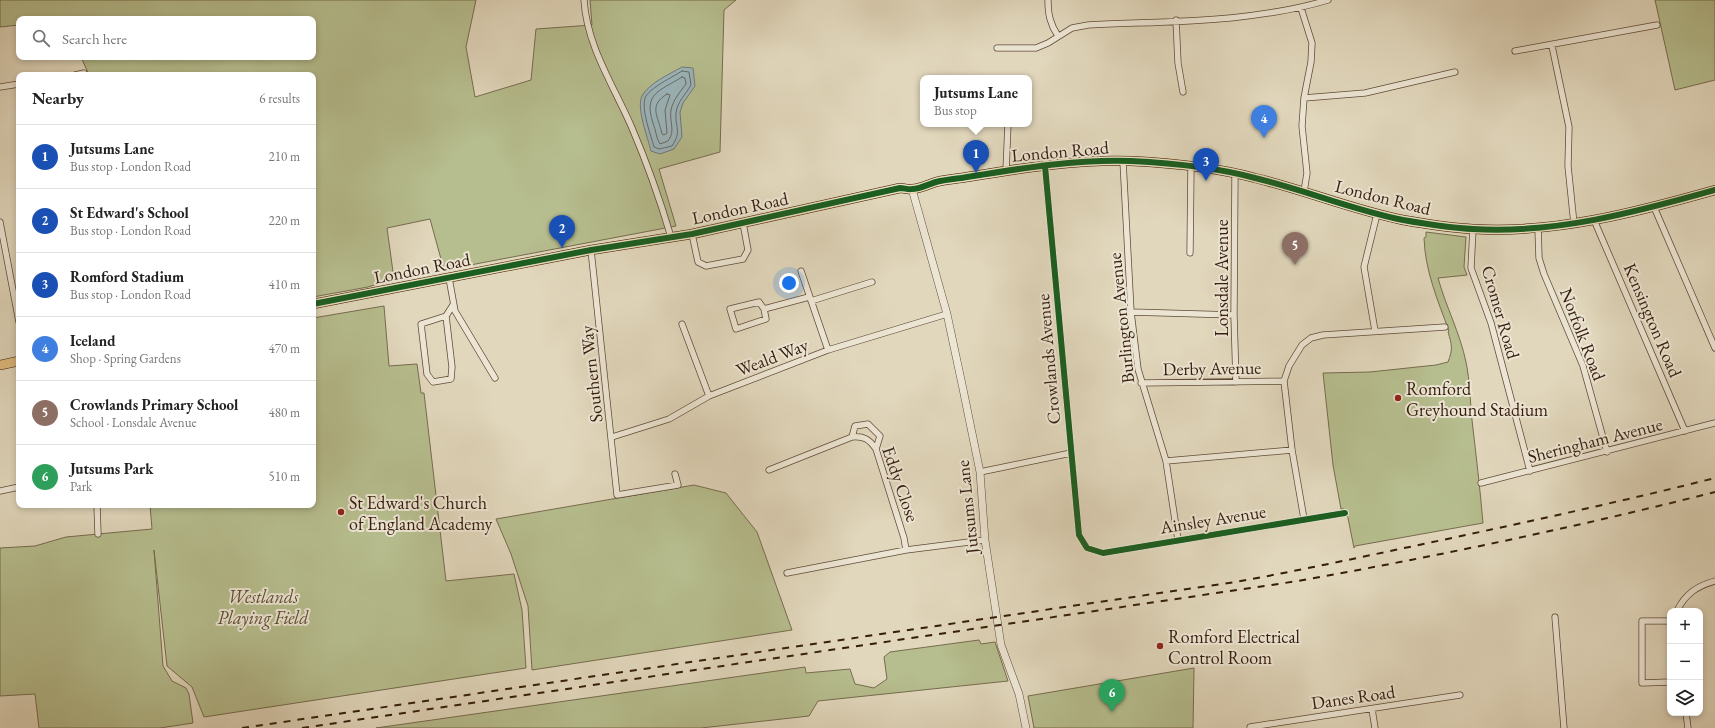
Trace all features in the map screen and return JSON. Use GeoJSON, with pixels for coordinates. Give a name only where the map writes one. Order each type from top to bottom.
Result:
{"type":"FeatureCollection","features":[{"type":"Feature","properties":{"kind":"main road","name":"London Road"},"geometry":{"type":"LineString","coordinates":[[316,303],[591,250],[692,234],[900,188],[912,190],[938,181],[1045,166],[1123,161],[1191,167],[1235,173],[1377,214],[1430,224],[1473,229],[1538,227],[1574,224],[1654,207],[1715,190]]}},
{"type":"Feature","properties":{"kind":"main road"},"geometry":{"type":"LineString","coordinates":[[0,365],[16,362]]}},
{"type":"Feature","properties":{"kind":"street"},"geometry":{"type":"LineString","coordinates":[[584,0],[585,17],[591,39],[632,128],[661,202],[671,237]]}},
{"type":"Feature","properties":{"kind":"street"},"geometry":{"type":"LineString","coordinates":[[1048,0],[1052,27],[1058,36]]}},
{"type":"Feature","properties":{"kind":"street"},"geometry":{"type":"LineString","coordinates":[[997,48],[1036,48],[1048,43],[1072,28],[1088,25],[1244,16],[1301,8],[1328,0]]}},
{"type":"Feature","properties":{"kind":"street"},"geometry":{"type":"LineString","coordinates":[[1301,8],[1312,43],[1311,62],[1304,98],[1302,126],[1307,173],[1304,192]]}},
{"type":"Feature","properties":{"kind":"street"},"geometry":{"type":"LineString","coordinates":[[1176,20],[1178,63],[1183,92]]}},
{"type":"Feature","properties":{"kind":"street"},"geometry":{"type":"LineString","coordinates":[[1516,51],[1552,46],[1657,25]]}},
{"type":"Feature","properties":{"kind":"street"},"geometry":{"type":"LineString","coordinates":[[1552,46],[1569,127],[1568,166],[1574,224]]}},
{"type":"Feature","properties":{"kind":"street"},"geometry":{"type":"LineString","coordinates":[[1304,98],[1365,93],[1455,72]]}},
{"type":"Feature","properties":{"kind":"street"},"geometry":{"type":"LineString","coordinates":[[0,87],[16,84]]}},
{"type":"Feature","properties":{"kind":"street"},"geometry":{"type":"LineString","coordinates":[[1006,171],[1008,127]]}},
{"type":"Feature","properties":{"kind":"street","name":"Burlington Avenue"},"geometry":{"type":"LineString","coordinates":[[1123,161],[1131,312],[1138,369],[1141,383],[1166,461],[1178,540]]}},
{"type":"Feature","properties":{"kind":"street","name":"Crowlands Avenue"},"geometry":{"type":"LineString","coordinates":[[1045,166],[1079,535],[1087,548]]}},
{"type":"Feature","properties":{"kind":"street"},"geometry":{"type":"LineString","coordinates":[[1190,253],[1191,167]]}},
{"type":"Feature","properties":{"kind":"street","name":"Lonsdale Avenue"},"geometry":{"type":"LineString","coordinates":[[1235,173],[1234,315],[1236,382]]}},
{"type":"Feature","properties":{"kind":"street","name":"Jutsums Lane"},"geometry":{"type":"LineString","coordinates":[[912,190],[947,314],[980,472],[985,540],[1001,645],[1019,694],[1026,728]]}},
{"type":"Feature","properties":{"kind":"street"},"geometry":{"type":"LineString","coordinates":[[1654,207],[1713,338],[1715,348]]}},
{"type":"Feature","properties":{"kind":"street"},"geometry":{"type":"LineString","coordinates":[[1375,331],[1364,267],[1377,214]]}},
{"type":"Feature","properties":{"kind":"street","name":"Kensington Road"},"geometry":{"type":"LineString","coordinates":[[1594,220],[1685,431]]}},
{"type":"Feature","properties":{"kind":"street"},"geometry":{"type":"LineString","coordinates":[[0,222],[16,306]]}},
{"type":"Feature","properties":{"kind":"street"},"geometry":{"type":"LineString","coordinates":[[692,234],[698,262],[706,266],[743,259],[748,250],[743,223]]}},
{"type":"Feature","properties":{"kind":"street","name":"Norfolk Road"},"geometry":{"type":"LineString","coordinates":[[1538,227],[1539,258],[1544,274],[1583,366],[1607,452]]}},
{"type":"Feature","properties":{"kind":"street","name":"Cromer Road"},"geometry":{"type":"LineString","coordinates":[[1473,229],[1471,268],[1491,323],[1530,471]]}},
{"type":"Feature","properties":{"kind":"street","name":"Southern Way"},"geometry":{"type":"LineString","coordinates":[[591,250],[618,496],[678,485],[675,474]]}},
{"type":"Feature","properties":{"kind":"street"},"geometry":{"type":"LineString","coordinates":[[801,271],[828,350]]}},
{"type":"Feature","properties":{"kind":"street"},"geometry":{"type":"LineString","coordinates":[[450,278],[453,305],[495,378]]}},
{"type":"Feature","properties":{"kind":"street"},"geometry":{"type":"LineString","coordinates":[[764,308],[810,299],[872,282]]}},
{"type":"Feature","properties":{"kind":"street"},"geometry":{"type":"LineString","coordinates":[[759,302],[764,308],[766,319],[736,329],[730,308],[759,302]]}},
{"type":"Feature","properties":{"kind":"street"},"geometry":{"type":"LineString","coordinates":[[446,316],[421,324],[427,374],[433,382],[451,379],[452,367],[446,316],[453,305]]}},
{"type":"Feature","properties":{"kind":"street"},"geometry":{"type":"LineString","coordinates":[[1131,312],[1234,315]]}},
{"type":"Feature","properties":{"kind":"street","name":"Weald Way"},"geometry":{"type":"LineString","coordinates":[[612,437],[669,419],[709,396],[828,350],[947,314]]}},
{"type":"Feature","properties":{"kind":"street"},"geometry":{"type":"LineString","coordinates":[[682,324],[709,396]]}},
{"type":"Feature","properties":{"kind":"street"},"geometry":{"type":"LineString","coordinates":[[1304,520],[1292,450],[1284,381],[1292,362],[1302,345],[1311,338],[1323,335],[1445,327]]}},
{"type":"Feature","properties":{"kind":"street","name":"Derby Avenue"},"geometry":{"type":"LineString","coordinates":[[1141,383],[1284,381]]}},
{"type":"Feature","properties":{"kind":"street","name":"Sheringham Avenue"},"geometry":{"type":"LineString","coordinates":[[1481,483],[1607,452],[1715,423]]}},
{"type":"Feature","properties":{"kind":"street"},"geometry":{"type":"LineString","coordinates":[[769,470],[852,437],[855,426],[868,424],[880,436],[876,449]]}},
{"type":"Feature","properties":{"kind":"street","name":"Eddy Close"},"geometry":{"type":"LineString","coordinates":[[852,437],[861,436],[870,440],[876,449],[904,538],[906,550]]}},
{"type":"Feature","properties":{"kind":"street"},"geometry":{"type":"LineString","coordinates":[[1166,461],[1292,450]]}},
{"type":"Feature","properties":{"kind":"street"},"geometry":{"type":"LineString","coordinates":[[980,472],[1071,453]]}},
{"type":"Feature","properties":{"kind":"street"},"geometry":{"type":"LineString","coordinates":[[0,492],[16,488]]}},
{"type":"Feature","properties":{"kind":"street"},"geometry":{"type":"LineString","coordinates":[[97,508],[98,534]]}},
{"type":"Feature","properties":{"kind":"street","name":"Ainsley Avenue"},"geometry":{"type":"LineString","coordinates":[[1087,548],[1103,553],[1345,513]]}},
{"type":"Feature","properties":{"kind":"street"},"geometry":{"type":"LineString","coordinates":[[787,573],[906,550],[985,540]]}},
{"type":"Feature","properties":{"kind":"street"},"geometry":{"type":"LineString","coordinates":[[1679,608],[1690,592],[1715,582]]}},
{"type":"Feature","properties":{"kind":"street"},"geometry":{"type":"LineString","coordinates":[[1555,617],[1564,728]]}},
{"type":"Feature","properties":{"kind":"street"},"geometry":{"type":"LineString","coordinates":[[1667,621],[1642,621],[1640,659],[1642,683],[1667,682]]}},
{"type":"Feature","properties":{"kind":"street","name":"Danes Road"},"geometry":{"type":"LineString","coordinates":[[1250,727],[1460,695]]}},
{"type":"Feature","properties":{"kind":"street"},"geometry":{"type":"LineString","coordinates":[[1372,709],[1375,728]]}},
{"type":"Feature","properties":{"kind":"street"},"geometry":{"type":"LineString","coordinates":[[1686,716],[1688,728]]}},
{"type":"Feature","properties":{"kind":"green space"},"geometry":{"type":"Polygon","coordinates":[[[0,0],[476,0],[466,47],[475,97],[531,80],[536,29],[592,25],[590,0],[736,0],[724,10],[720,152],[659,169],[676,226],[444,270],[430,219],[387,228],[394,279],[368,287],[316,296],[316,72],[88,72],[82,60],[316,60],[316,16],[16,16],[16,25],[0,27],[0,0]]]}},
{"type":"Feature","properties":{"kind":"green space"},"geometry":{"type":"Polygon","coordinates":[[[1655,0],[1715,0],[1715,80],[1675,90],[1655,0]]]}},
{"type":"Feature","properties":{"kind":"green space","name":"Romford Greyhound Stadium"},"geometry":{"type":"Polygon","coordinates":[[[1426,232],[1466,237],[1464,267],[1467,275],[1438,278],[1460,341],[1467,369],[1483,523],[1355,546],[1354,548],[1348,518],[1344,509],[1341,509],[1333,465],[1323,373],[1370,372],[1436,365],[1448,362],[1451,354],[1449,331],[1429,274],[1424,238],[1426,237],[1426,232]]]}},
{"type":"Feature","properties":{"kind":"green space","name":"Westlands Playing Field"},"geometry":{"type":"Polygon","coordinates":[[[384,306],[389,366],[417,364],[421,393],[424,393],[446,581],[514,574],[522,610],[526,668],[204,717],[192,687],[167,666],[154,550],[163,666],[172,681],[186,688],[189,694],[193,723],[160,728],[39,728],[35,694],[0,696],[0,548],[35,546],[66,537],[152,529],[150,508],[316,508],[316,317],[384,306]]]}},
{"type":"Feature","properties":{"kind":"green space"},"geometry":{"type":"Polygon","coordinates":[[[694,485],[726,493],[757,532],[792,630],[532,670],[528,606],[511,554],[496,519],[694,485]]]}},
{"type":"Feature","properties":{"kind":"green space"},"geometry":{"type":"Polygon","coordinates":[[[979,640],[981,644],[995,642],[1008,681],[818,701],[809,716],[701,728],[376,728],[805,667],[806,673],[850,669],[855,684],[874,688],[887,679],[884,657],[890,652],[979,640]]]}},
{"type":"Feature","properties":{"kind":"green space"},"geometry":{"type":"Polygon","coordinates":[[[1194,668],[1193,728],[1034,728],[1028,696],[1194,668]]]}},
{"type":"Feature","properties":{"kind":"water"},"geometry":{"type":"Polygon","coordinates":[[[682,67],[693,68],[695,86],[683,103],[680,112],[682,137],[674,149],[660,154],[651,151],[641,115],[640,108],[642,96],[645,91],[660,79],[682,67]]]}},
{"type":"Feature","properties":{"kind":"railway"},"geometry":{"type":"LineString","coordinates":[[242,728],[1235,582],[1485,531],[1617,502],[1715,478]]}},
{"type":"Feature","properties":{"kind":"railway"},"geometry":{"type":"LineString","coordinates":[[302,728],[1298,581],[1507,540],[1715,492]]}},
{"type":"Feature","properties":{"kind":"cycle path"},"geometry":{"type":"LineString","coordinates":[[316,303],[591,250],[692,234],[900,188],[915,189],[945,180],[1067,163],[1131,161],[1178,164],[1209,168],[1274,183],[1384,216],[1456,228],[1473,229],[1504,230],[1565,225],[1596,220],[1715,190]]}},
{"type":"Feature","properties":{"kind":"cycle path"},"geometry":{"type":"LineString","coordinates":[[1045,166],[1079,535],[1087,548],[1103,553],[1345,513]]}},
{"type":"Feature","properties":{"kind":"place","name":"Iceland"},"geometry":{"type":"Point","coordinates":[1264,138]}},
{"type":"Feature","properties":{"kind":"place","name":"Jutsums Lane"},"geometry":{"type":"Point","coordinates":[976,173]}},
{"type":"Feature","properties":{"kind":"place","name":"Romford Stadium"},"geometry":{"type":"Point","coordinates":[1206,181]}},
{"type":"Feature","properties":{"kind":"place","name":"St Edward's School"},"geometry":{"type":"Point","coordinates":[562,248]}},
{"type":"Feature","properties":{"kind":"place","name":"Crowlands Primary School"},"geometry":{"type":"Point","coordinates":[1295,265]}},
{"type":"Feature","properties":{"kind":"place","name":"Romford Greyhound Stadium"},"geometry":{"type":"Point","coordinates":[1398,398]}},
{"type":"Feature","properties":{"kind":"place","name":"St Edward's Church of England Academy"},"geometry":{"type":"Point","coordinates":[341,512]}},
{"type":"Feature","properties":{"kind":"place","name":"Romford Electrical Control Room"},"geometry":{"type":"Point","coordinates":[1160,646]}},
{"type":"Feature","properties":{"kind":"place","name":"Jutsums Park"},"geometry":{"type":"Point","coordinates":[1112,712]}}]}
